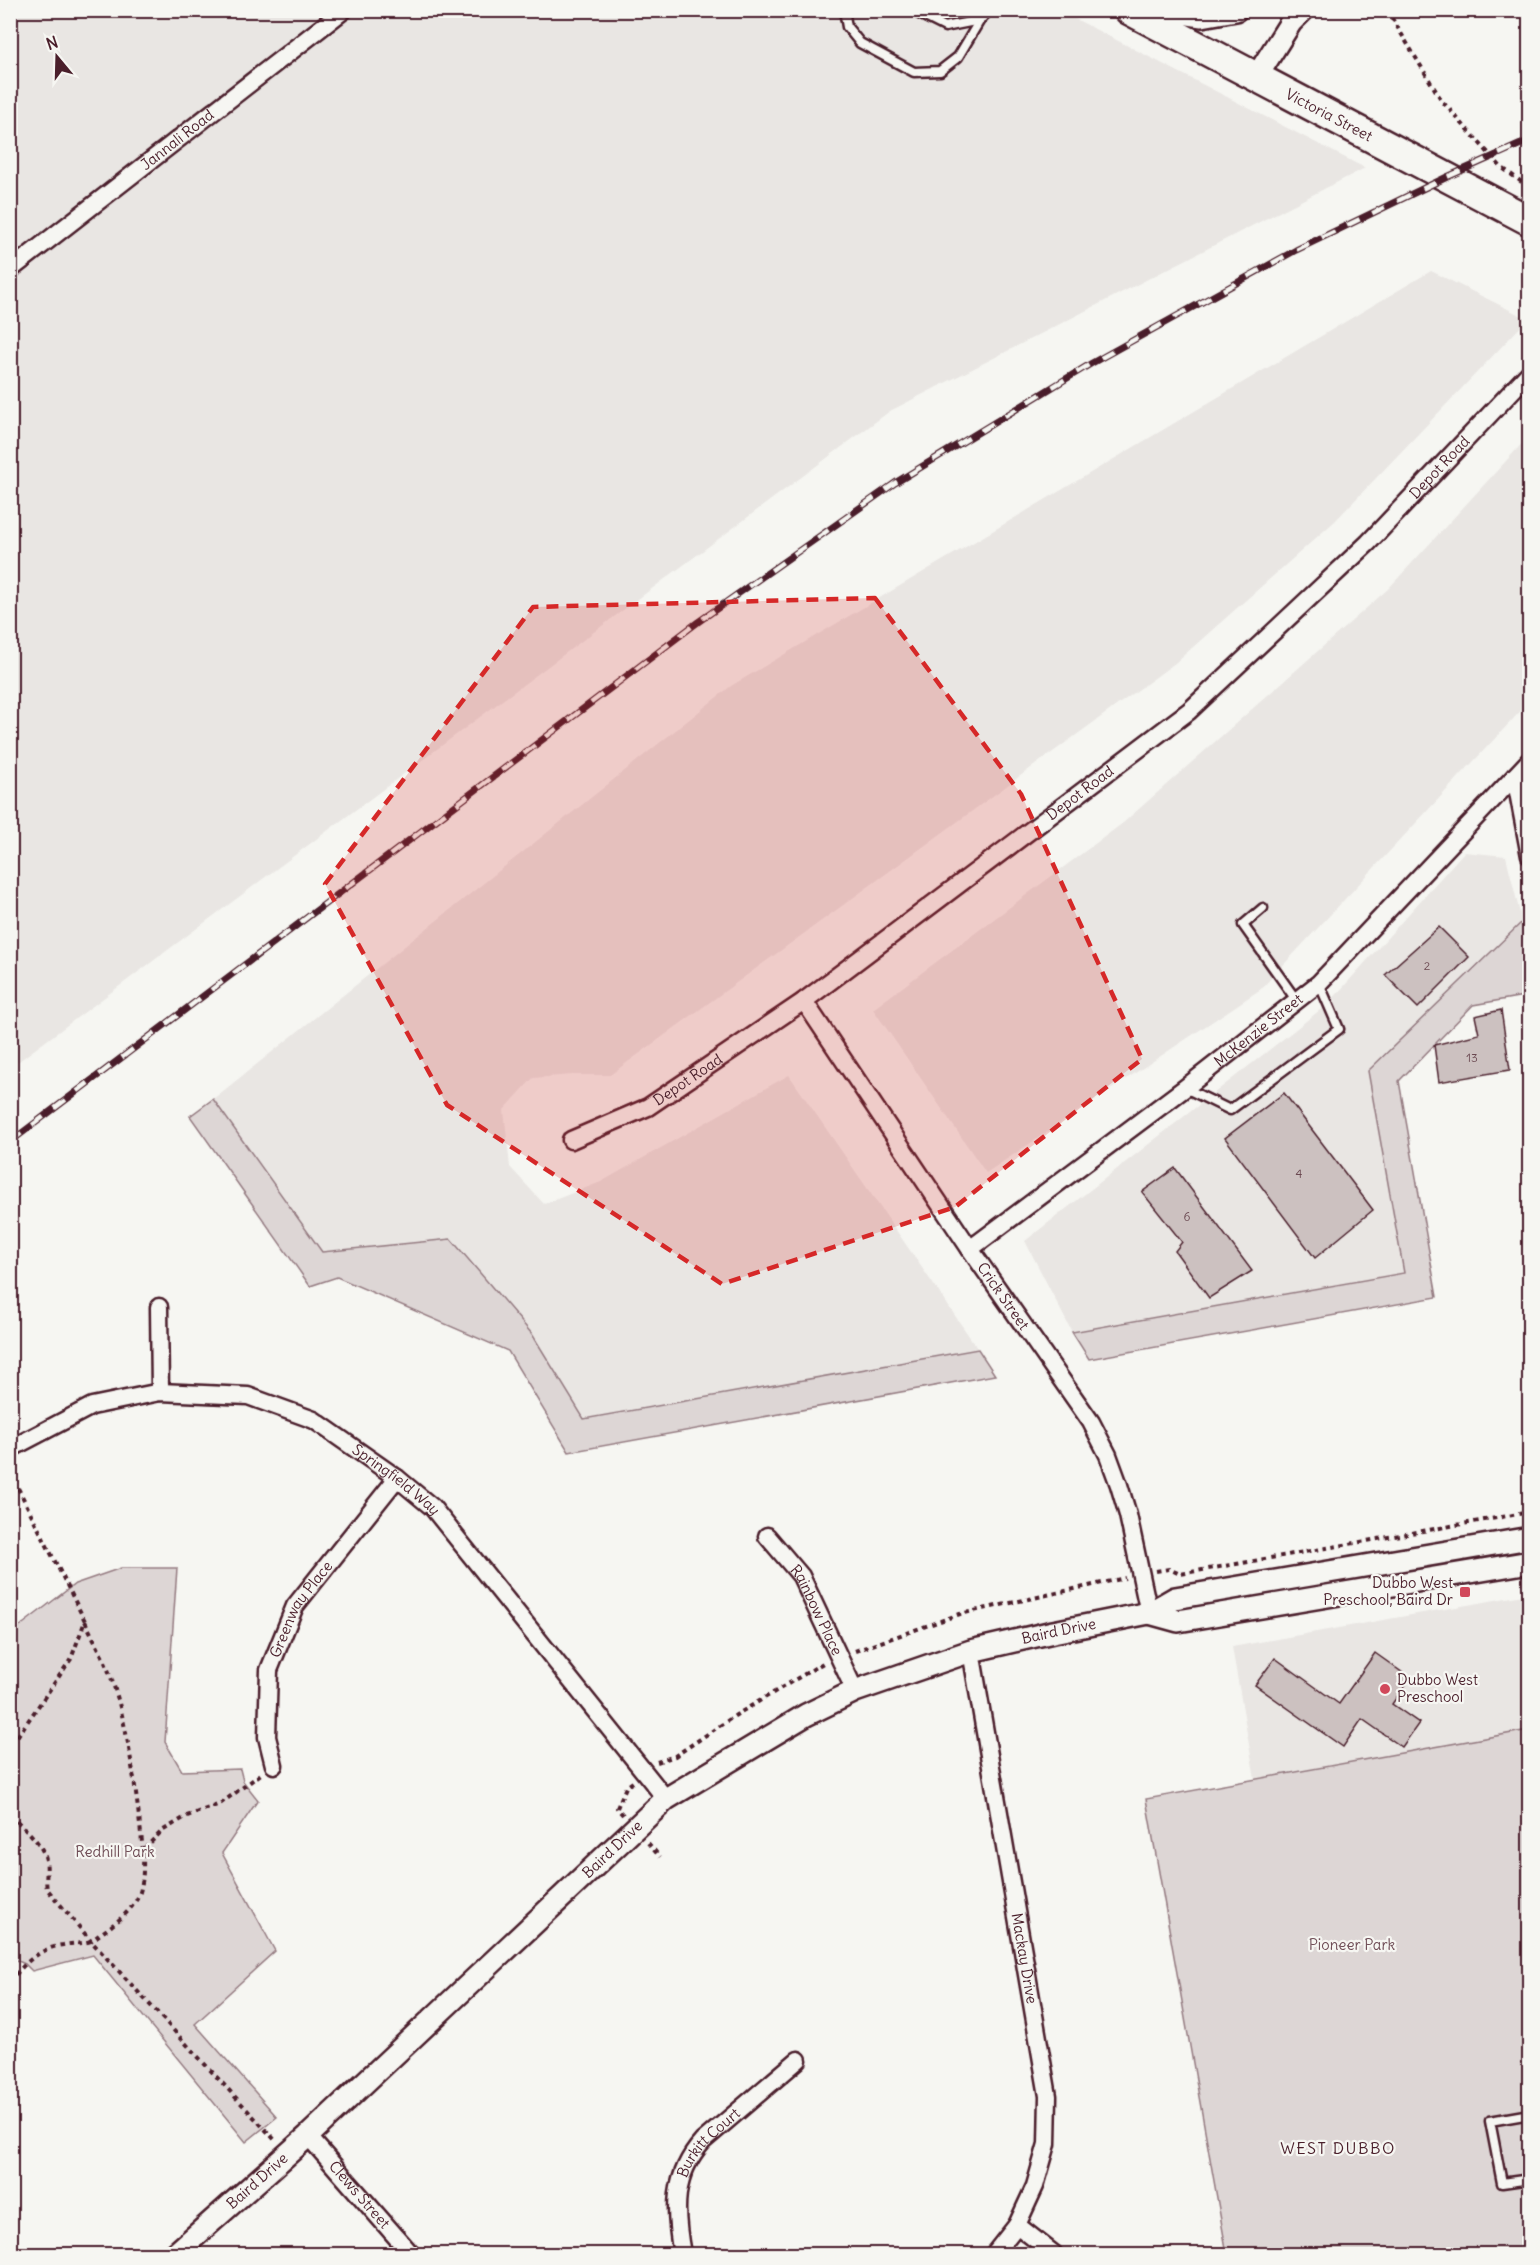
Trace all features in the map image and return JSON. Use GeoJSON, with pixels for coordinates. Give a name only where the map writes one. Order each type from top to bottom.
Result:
{"type":"FeatureCollection","features":[{"type":"Feature","properties":{"kind":"highway","name":"Victoria Street"},"geometry":{"type":"LineString","coordinates":[[1129,10],[1530,221]]}},
{"type":"Feature","properties":{"kind":"street"},"geometry":{"type":"LineString","coordinates":[[1163,10],[1202,16],[1236,10]]}},
{"type":"Feature","properties":{"kind":"street"},"geometry":{"type":"LineString","coordinates":[[1257,76],[1291,22],[1303,10]]}},
{"type":"Feature","properties":{"kind":"street","name":"Jannali Road"},"geometry":{"type":"LineString","coordinates":[[10,270],[338,12]]}},
{"type":"Feature","properties":{"kind":"street","name":"Depot Road"},"geometry":{"type":"LineString","coordinates":[[572,1140],[648,1107],[804,1001],[1189,711],[1368,543],[1530,372]]}},
{"type":"Feature","properties":{"kind":"street","name":"McKenzie Street"},"geometry":{"type":"LineString","coordinates":[[970,1249],[1185,1088],[1319,983],[1530,760]]}},
{"type":"Feature","properties":{"kind":"street"},"geometry":{"type":"LineString","coordinates":[[1515,776],[1530,855]]}},
{"type":"Feature","properties":{"kind":"street","name":"Crick Street"},"geometry":{"type":"LineString","coordinates":[[804,1001],[970,1249],[1090,1422],[1108,1455],[1128,1515],[1149,1613]]}},
{"type":"Feature","properties":{"kind":"street"},"geometry":{"type":"LineString","coordinates":[[159,1307],[160,1392]]}},
{"type":"Feature","properties":{"kind":"street","name":"Springfield Way"},"geometry":{"type":"LineString","coordinates":[[10,1449],[92,1406],[160,1392],[248,1396],[314,1420],[397,1478],[432,1507],[666,1799]]}},
{"type":"Feature","properties":{"kind":"street","name":"Greenway Place"},"geometry":{"type":"LineString","coordinates":[[274,1765],[267,1737],[269,1670],[294,1606],[397,1478]]}},
{"type":"Feature","properties":{"kind":"street","name":"Rainbow Place"},"geometry":{"type":"LineString","coordinates":[[767,1536],[801,1576],[855,1691]]}},
{"type":"Feature","properties":{"kind":"street","name":"Baird Drive"},"geometry":{"type":"LineString","coordinates":[[175,2254],[308,2136],[666,1799],[806,1715],[855,1691],[971,1651],[1149,1613],[1175,1598],[1530,1538]]}},
{"type":"Feature","properties":{"kind":"street","name":"Baird Drive"},"geometry":{"type":"LineString","coordinates":[[1149,1613],[1178,1621],[1530,1562]]}},
{"type":"Feature","properties":{"kind":"street","name":"Mackay Drive"},"geometry":{"type":"LineString","coordinates":[[971,1651],[1048,2096],[1047,2144],[1035,2186],[1017,2225],[994,2254]]}},
{"type":"Feature","properties":{"kind":"street","name":"Burkitt Court"},"geometry":{"type":"LineString","coordinates":[[682,2254],[677,2205],[680,2180],[690,2156],[703,2141],[798,2060]]}},
{"type":"Feature","properties":{"kind":"street","name":"Clews Street"},"geometry":{"type":"LineString","coordinates":[[308,2136],[411,2254]]}},
{"type":"Feature","properties":{"kind":"street"},"geometry":{"type":"LineString","coordinates":[[1017,2225],[1054,2254]]}},
{"type":"Feature","properties":{"kind":"lane"},"geometry":{"type":"LineString","coordinates":[[844,10],[847,27],[860,44],[914,72],[940,71],[958,57],[980,20],[989,10]]}},
{"type":"Feature","properties":{"kind":"lane"},"geometry":{"type":"LineString","coordinates":[[911,10],[945,27],[980,20]]}},
{"type":"Feature","properties":{"kind":"lane"},"geometry":{"type":"LineString","coordinates":[[1263,908],[1242,926],[1297,1002]]}},
{"type":"Feature","properties":{"kind":"lane"},"geometry":{"type":"LineString","coordinates":[[1185,1088],[1230,1110],[1339,1029],[1319,983]]}},
{"type":"Feature","properties":{"kind":"lane"},"geometry":{"type":"LineString","coordinates":[[1530,2114],[1490,2121],[1502,2183],[1530,2179]]}},
{"type":"Feature","properties":{"kind":"path"},"geometry":{"type":"LineString","coordinates":[[1387,10],[1442,101],[1501,167],[1530,188]]}},
{"type":"Feature","properties":{"kind":"path"},"geometry":{"type":"LineString","coordinates":[[10,1472],[85,1620],[118,1699],[136,1789],[143,1850],[139,1894],[122,1917],[91,1941],[62,1945],[43,1951],[21,1967],[10,1982]]}},
{"type":"Feature","properties":{"kind":"path"},"geometry":{"type":"LineString","coordinates":[[10,1746],[71,1659],[85,1620]]}},
{"type":"Feature","properties":{"kind":"path"},"geometry":{"type":"LineString","coordinates":[[143,1850],[162,1831],[187,1816],[220,1804],[274,1765]]}},
{"type":"Feature","properties":{"kind":"path"},"geometry":{"type":"LineString","coordinates":[[10,1815],[35,1839],[46,1860],[47,1889],[91,1941],[287,2153]]}},
{"type":"Feature","properties":{"kind":"highlighted area"},"geometry":{"type":"Polygon","coordinates":[[[875,598],[1021,794],[1142,1059],[955,1207],[722,1284],[447,1105],[325,884],[533,607],[875,598]]]}},
{"type":"Feature","properties":{"kind":"shaded area"},"geometry":{"type":"Polygon","coordinates":[[[11,11],[1060,11],[1365,168],[890,411],[11,1067],[11,11]]]}},
{"type":"Feature","properties":{"kind":"shaded area"},"geometry":{"type":"Polygon","coordinates":[[[1431,271],[1528,319],[1335,521],[1175,663],[610,1075],[533,1078],[504,1110],[510,1167],[544,1204],[601,1182],[789,1075],[978,1349],[584,1419],[532,1334],[451,1239],[322,1252],[213,1099],[731,686],[1431,271]]]}},
{"type":"Feature","properties":{"kind":"shaded area"},"geometry":{"type":"Polygon","coordinates":[[[1529,436],[1529,702],[1261,989],[986,1173],[873,1009],[1123,823],[1388,589],[1529,436]]]}},
{"type":"Feature","properties":{"kind":"shaded area"},"geometry":{"type":"Polygon","coordinates":[[[1464,852],[1506,856],[1522,922],[1368,1071],[1404,1273],[1072,1332],[1025,1241],[1329,1003],[1464,852]]]}},
{"type":"Feature","properties":{"kind":"shaded area","name":"Dubbo West Preschool"},"geometry":{"type":"Polygon","coordinates":[[[1529,1594],[1529,1730],[1255,1779],[1232,1647],[1529,1594]]]}},
{"type":"Feature","properties":{"kind":"green space"},"geometry":{"type":"Polygon","coordinates":[[[1522,922],[1529,995],[1473,1005],[1399,1081],[1437,1297],[1089,1359],[1072,1332],[1404,1273],[1368,1071],[1522,922]]]}},
{"type":"Feature","properties":{"kind":"green space"},"geometry":{"type":"Polygon","coordinates":[[[213,1099],[322,1252],[451,1239],[532,1334],[584,1419],[978,1349],[995,1375],[569,1452],[508,1351],[337,1277],[310,1286],[190,1116],[213,1099]]]}},
{"type":"Feature","properties":{"kind":"green space","name":"Redhill Park"},"geometry":{"type":"Polygon","coordinates":[[[121,1568],[177,1568],[165,1742],[182,1771],[240,1769],[243,1781],[258,1800],[222,1853],[275,1951],[195,2024],[277,2117],[246,2142],[93,1955],[32,1971],[25,1964],[11,1958],[11,1633],[75,1584],[121,1568]]]}},
{"type":"Feature","properties":{"kind":"green space","name":"Pioneer Park"},"geometry":{"type":"Polygon","coordinates":[[[1529,1730],[1529,2254],[1227,2254],[1146,1799],[1529,1730]]]}},
{"type":"Feature","properties":{"kind":"building"},"geometry":{"type":"Polygon","coordinates":[[[1439,927],[1469,957],[1418,1008],[1385,975],[1439,927]]]}},
{"type":"Feature","properties":{"kind":"building"},"geometry":{"type":"Polygon","coordinates":[[[1501,1010],[1510,1070],[1439,1082],[1434,1045],[1479,1034],[1475,1016],[1501,1010]]]}},
{"type":"Feature","properties":{"kind":"building"},"geometry":{"type":"Polygon","coordinates":[[[1284,1093],[1373,1210],[1315,1258],[1225,1138],[1284,1093]]]}},
{"type":"Feature","properties":{"kind":"building"},"geometry":{"type":"Polygon","coordinates":[[[1175,1168],[1252,1271],[1209,1298],[1175,1251],[1182,1242],[1142,1192],[1175,1168]]]}},
{"type":"Feature","properties":{"kind":"building"},"geometry":{"type":"Polygon","coordinates":[[[1375,1653],[1410,1678],[1392,1704],[1419,1723],[1402,1747],[1362,1719],[1343,1747],[1255,1685],[1275,1658],[1339,1704],[1375,1653]]]}},
{"type":"Feature","properties":{"kind":"railway"},"geometry":{"type":"LineString","coordinates":[[10,1142],[698,622],[895,483],[1092,363],[1296,250],[1447,177],[1530,140]]}},
{"type":"Feature","properties":{"kind":"place","name":"Dubbo West Preschool, Baird Dr"},"geometry":{"type":"Point","coordinates":[1465,1592]}},
{"type":"Feature","properties":{"kind":"place","name":"Dubbo West Preschool"},"geometry":{"type":"Point","coordinates":[1385,1689]}},
{"type":"Feature","properties":{"kind":"district","name":"WEST DUBBO"},"geometry":{"type":"Point","coordinates":[1338,2148]}}]}
